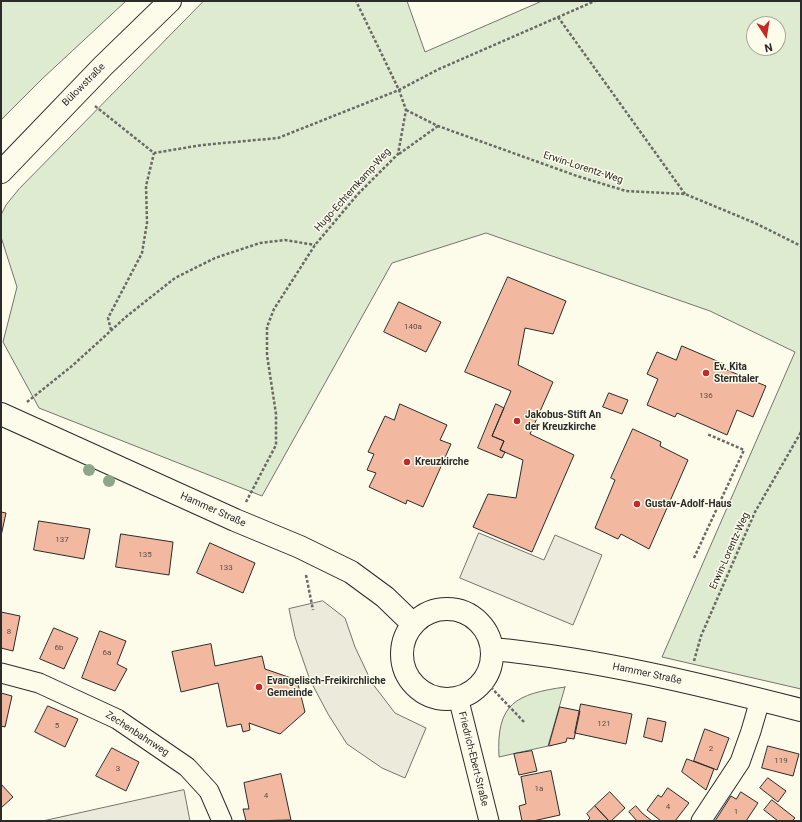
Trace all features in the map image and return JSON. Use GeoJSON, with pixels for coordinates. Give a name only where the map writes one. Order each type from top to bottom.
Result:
{"type":"FeatureCollection","features":[{"type":"Feature","properties":{"kind":"main road","name":"Bülowstraße"},"geometry":{"type":"LineString","coordinates":[[1,172],[78,91],[170,1]]}},
{"type":"Feature","properties":{"kind":"main road","name":"Hammer Straße"},"geometry":{"type":"LineString","coordinates":[[5,416],[235,520],[300,547],[351,572],[385,597],[413,624]]}},
{"type":"Feature","properties":{"kind":"main road"},"geometry":{"type":"LineString","coordinates":[[444,609],[460,612],[476,619],[489,638],[492,649],[491,660],[484,680],[477,688],[458,698],[445,699],[433,697],[421,691],[412,683],[405,672],[402,659],[402,647],[406,634],[413,624],[422,616],[444,609]]}},
{"type":"Feature","properties":{"kind":"main road","name":"Hammer Straße"},"geometry":{"type":"LineString","coordinates":[[492,649],[529,652],[589,662],[687,682],[801,710]]}},
{"type":"Feature","properties":{"kind":"street","name":"Zechenbahnweg"},"geometry":{"type":"LineString","coordinates":[[1,673],[39,683],[117,719],[186,767],[209,791],[222,821]]}},
{"type":"Feature","properties":{"kind":"street","name":"Friedrich-Ebert-Straße"},"geometry":{"type":"LineString","coordinates":[[458,698],[489,821]]}},
{"type":"Feature","properties":{"kind":"street"},"geometry":{"type":"LineString","coordinates":[[701,821],[740,762],[752,731],[760,700]]}},
{"type":"Feature","properties":{"kind":"path","name":"Hugo-Echternkamp-Weg"},"geometry":{"type":"LineString","coordinates":[[235,520],[263,472],[276,445],[276,414],[267,355],[267,328],[274,308],[315,245],[358,194],[398,154],[406,110],[399,90],[356,1]]}},
{"type":"Feature","properties":{"kind":"path"},"geometry":{"type":"LineString","coordinates":[[78,91],[109,119],[154,153],[202,145],[278,138],[399,90],[439,69],[595,1]]}},
{"type":"Feature","properties":{"kind":"path"},"geometry":{"type":"LineString","coordinates":[[558,17],[685,194]]}},
{"type":"Feature","properties":{"kind":"path","name":"Erwin-Lorentz-Weg"},"geometry":{"type":"LineString","coordinates":[[406,110],[438,126],[577,176],[626,191],[685,194],[755,223],[801,246]]}},
{"type":"Feature","properties":{"kind":"path"},"geometry":{"type":"LineString","coordinates":[[398,154],[438,126]]}},
{"type":"Feature","properties":{"kind":"path"},"geometry":{"type":"LineString","coordinates":[[110,330],[108,318],[142,253],[147,223],[146,186],[154,153]]}},
{"type":"Feature","properties":{"kind":"path"},"geometry":{"type":"LineString","coordinates":[[5,416],[72,366],[110,330],[175,278],[215,258],[260,243],[285,240],[315,245]]}},
{"type":"Feature","properties":{"kind":"path","name":"Erwin-Lorentz-Weg"},"geometry":{"type":"LineString","coordinates":[[687,682],[701,636],[755,512],[801,432]]}},
{"type":"Feature","properties":{"kind":"path"},"geometry":{"type":"LineString","coordinates":[[694,558],[744,450],[707,434]]}},
{"type":"Feature","properties":{"kind":"path"},"geometry":{"type":"LineString","coordinates":[[300,547],[313,610]]}},
{"type":"Feature","properties":{"kind":"path"},"geometry":{"type":"LineString","coordinates":[[484,680],[524,722]]}},
{"type":"Feature","properties":{"kind":"green space"},"geometry":{"type":"Polygon","coordinates":[[[1,1],[126,1],[42,79],[1,120],[1,1]]]}},
{"type":"Feature","properties":{"kind":"green space"},"geometry":{"type":"Polygon","coordinates":[[[204,1],[407,1],[425,52],[542,1],[801,1],[801,689],[662,657],[795,352],[710,311],[486,233],[392,263],[262,496],[39,408],[3,342],[17,287],[1,237],[1,215],[6,205],[19,189],[204,1]]]}},
{"type":"Feature","properties":{"kind":"green space"},"geometry":{"type":"Polygon","coordinates":[[[565,687],[548,746],[499,757],[501,724],[512,704],[534,693],[565,687]]]}},
{"type":"Feature","properties":{"kind":"shaded area"},"geometry":{"type":"Polygon","coordinates":[[[479,533],[544,560],[555,535],[602,555],[573,625],[460,578],[479,533]]]}},
{"type":"Feature","properties":{"kind":"shaded area"},"geometry":{"type":"Polygon","coordinates":[[[323,601],[345,618],[355,647],[372,683],[395,713],[426,728],[405,778],[382,768],[347,744],[328,714],[310,680],[295,637],[289,609],[323,601]]]}},
{"type":"Feature","properties":{"kind":"shaded area"},"geometry":{"type":"Polygon","coordinates":[[[184,790],[190,821],[43,821],[184,790]]]}},
{"type":"Feature","properties":{"kind":"building","name":"Jakobus-Stift An der Kreuzkirche"},"geometry":{"type":"Polygon","coordinates":[[[508,277],[566,301],[553,334],[525,328],[518,365],[553,382],[530,434],[574,455],[532,552],[473,527],[488,494],[516,498],[523,460],[500,450],[504,441],[492,436],[511,391],[465,372],[508,277]]]}},
{"type":"Feature","properties":{"kind":"building"},"geometry":{"type":"Polygon","coordinates":[[[399,302],[441,322],[426,352],[384,332],[399,302]]]}},
{"type":"Feature","properties":{"kind":"building"},"geometry":{"type":"Polygon","coordinates":[[[682,346],[724,364],[722,368],[766,386],[753,417],[737,410],[727,435],[677,413],[675,417],[647,405],[658,379],[647,374],[657,352],[676,360],[682,346]]]}},
{"type":"Feature","properties":{"kind":"building"},"geometry":{"type":"Polygon","coordinates":[[[609,393],[628,400],[622,414],[603,407],[609,393]]]}},
{"type":"Feature","properties":{"kind":"building","name":"Kreuzkirche"},"geometry":{"type":"Polygon","coordinates":[[[400,404],[447,425],[440,440],[451,444],[423,507],[407,500],[406,504],[369,487],[376,473],[367,470],[374,454],[368,452],[385,416],[394,420],[400,404]]]}},
{"type":"Feature","properties":{"kind":"building"},"geometry":{"type":"Polygon","coordinates":[[[496,404],[504,408],[492,436],[504,441],[500,450],[505,452],[502,458],[478,448],[496,404]]]}},
{"type":"Feature","properties":{"kind":"building","name":"Gustav-Adolf-Haus"},"geometry":{"type":"Polygon","coordinates":[[[633,429],[661,442],[660,446],[688,460],[649,549],[621,534],[618,539],[595,528],[615,480],[611,478],[633,429]]]}},
{"type":"Feature","properties":{"kind":"building"},"geometry":{"type":"Polygon","coordinates":[[[1,512],[6,513],[1,536],[1,512]]]}},
{"type":"Feature","properties":{"kind":"building"},"geometry":{"type":"Polygon","coordinates":[[[39,521],[90,529],[84,559],[34,550],[39,521]]]}},
{"type":"Feature","properties":{"kind":"building"},"geometry":{"type":"Polygon","coordinates":[[[121,534],[173,542],[169,575],[116,567],[121,534]]]}},
{"type":"Feature","properties":{"kind":"building"},"geometry":{"type":"Polygon","coordinates":[[[210,543],[255,563],[243,593],[197,573],[210,543]]]}},
{"type":"Feature","properties":{"kind":"building"},"geometry":{"type":"Polygon","coordinates":[[[1,612],[20,616],[13,651],[1,648],[1,612]]]}},
{"type":"Feature","properties":{"kind":"building"},"geometry":{"type":"Polygon","coordinates":[[[54,628],[78,638],[64,669],[40,659],[54,628]]]}},
{"type":"Feature","properties":{"kind":"building"},"geometry":{"type":"Polygon","coordinates":[[[100,631],[126,641],[117,664],[127,669],[115,691],[82,678],[100,631]]]}},
{"type":"Feature","properties":{"kind":"building","name":"Evangelisch-Freikirchliche Gemeinde"},"geometry":{"type":"Polygon","coordinates":[[[211,644],[215,666],[262,656],[265,669],[297,680],[305,712],[280,734],[249,723],[250,730],[243,732],[241,724],[227,727],[218,683],[181,692],[172,652],[211,644]]]}},
{"type":"Feature","properties":{"kind":"building"},"geometry":{"type":"Polygon","coordinates":[[[1,693],[12,696],[5,727],[1,726],[1,693]]]}},
{"type":"Feature","properties":{"kind":"building"},"geometry":{"type":"Polygon","coordinates":[[[581,704],[632,714],[626,744],[575,733],[581,704]]]}},
{"type":"Feature","properties":{"kind":"building"},"geometry":{"type":"Polygon","coordinates":[[[48,706],[78,719],[65,747],[35,732],[48,706]]]}},
{"type":"Feature","properties":{"kind":"building"},"geometry":{"type":"Polygon","coordinates":[[[560,707],[580,711],[574,739],[567,738],[566,742],[549,746],[560,707]]]}},
{"type":"Feature","properties":{"kind":"building"},"geometry":{"type":"Polygon","coordinates":[[[648,718],[666,722],[662,742],[644,737],[648,718]]]}},
{"type":"Feature","properties":{"kind":"building"},"geometry":{"type":"Polygon","coordinates":[[[705,729],[729,738],[717,770],[694,761],[705,729]]]}},
{"type":"Feature","properties":{"kind":"building"},"geometry":{"type":"Polygon","coordinates":[[[768,746],[799,754],[793,776],[762,768],[768,746]]]}},
{"type":"Feature","properties":{"kind":"building"},"geometry":{"type":"Polygon","coordinates":[[[112,748],[139,762],[126,791],[96,776],[112,748]]]}},
{"type":"Feature","properties":{"kind":"building"},"geometry":{"type":"Polygon","coordinates":[[[532,751],[537,771],[519,775],[514,754],[532,751]]]}},
{"type":"Feature","properties":{"kind":"building"},"geometry":{"type":"Polygon","coordinates":[[[687,759],[714,769],[706,790],[682,772],[687,759]]]}},
{"type":"Feature","properties":{"kind":"building"},"geometry":{"type":"Polygon","coordinates":[[[551,771],[560,815],[533,821],[522,821],[519,806],[526,804],[521,777],[551,771]]]}},
{"type":"Feature","properties":{"kind":"building"},"geometry":{"type":"Polygon","coordinates":[[[281,774],[291,820],[246,821],[243,809],[249,809],[244,783],[281,774]]]}},
{"type":"Feature","properties":{"kind":"building"},"geometry":{"type":"Polygon","coordinates":[[[768,778],[786,791],[778,802],[760,788],[768,778]]]}},
{"type":"Feature","properties":{"kind":"building"},"geometry":{"type":"Polygon","coordinates":[[[1,784],[13,797],[1,808],[1,784]]]}},
{"type":"Feature","properties":{"kind":"building"},"geometry":{"type":"Polygon","coordinates":[[[668,788],[689,803],[675,821],[661,821],[647,810],[658,795],[661,797],[668,788]]]}},
{"type":"Feature","properties":{"kind":"building"},"geometry":{"type":"Polygon","coordinates":[[[610,792],[625,808],[611,821],[609,821],[595,806],[610,792]]]}},
{"type":"Feature","properties":{"kind":"building"},"geometry":{"type":"Polygon","coordinates":[[[741,792],[758,803],[746,821],[715,821],[731,796],[736,799],[741,792]]]}},
{"type":"Feature","properties":{"kind":"building"},"geometry":{"type":"Polygon","coordinates":[[[772,800],[795,818],[792,821],[778,821],[764,810],[772,800]]]}},
{"type":"Feature","properties":{"kind":"building"},"geometry":{"type":"Polygon","coordinates":[[[595,806],[609,821],[587,821],[590,818],[587,814],[595,806]]]}},
{"type":"Feature","properties":{"kind":"building"},"geometry":{"type":"Polygon","coordinates":[[[636,806],[652,821],[637,821],[629,812],[636,806]]]}},
{"type":"Feature","properties":{"kind":"place","name":"Ev. Kita Sterntaler"},"geometry":{"type":"Point","coordinates":[706,373]}},
{"type":"Feature","properties":{"kind":"place","name":"Jakobus-Stift An der Kreuzkirche"},"geometry":{"type":"Point","coordinates":[517,421]}},
{"type":"Feature","properties":{"kind":"place","name":"Kreuzkirche"},"geometry":{"type":"Point","coordinates":[407,462]}},
{"type":"Feature","properties":{"kind":"place","name":"Gustav-Adolf-Haus"},"geometry":{"type":"Point","coordinates":[637,504]}},
{"type":"Feature","properties":{"kind":"place","name":"Evangelisch-Freikirchliche Gemeinde"},"geometry":{"type":"Point","coordinates":[259,687]}}]}
